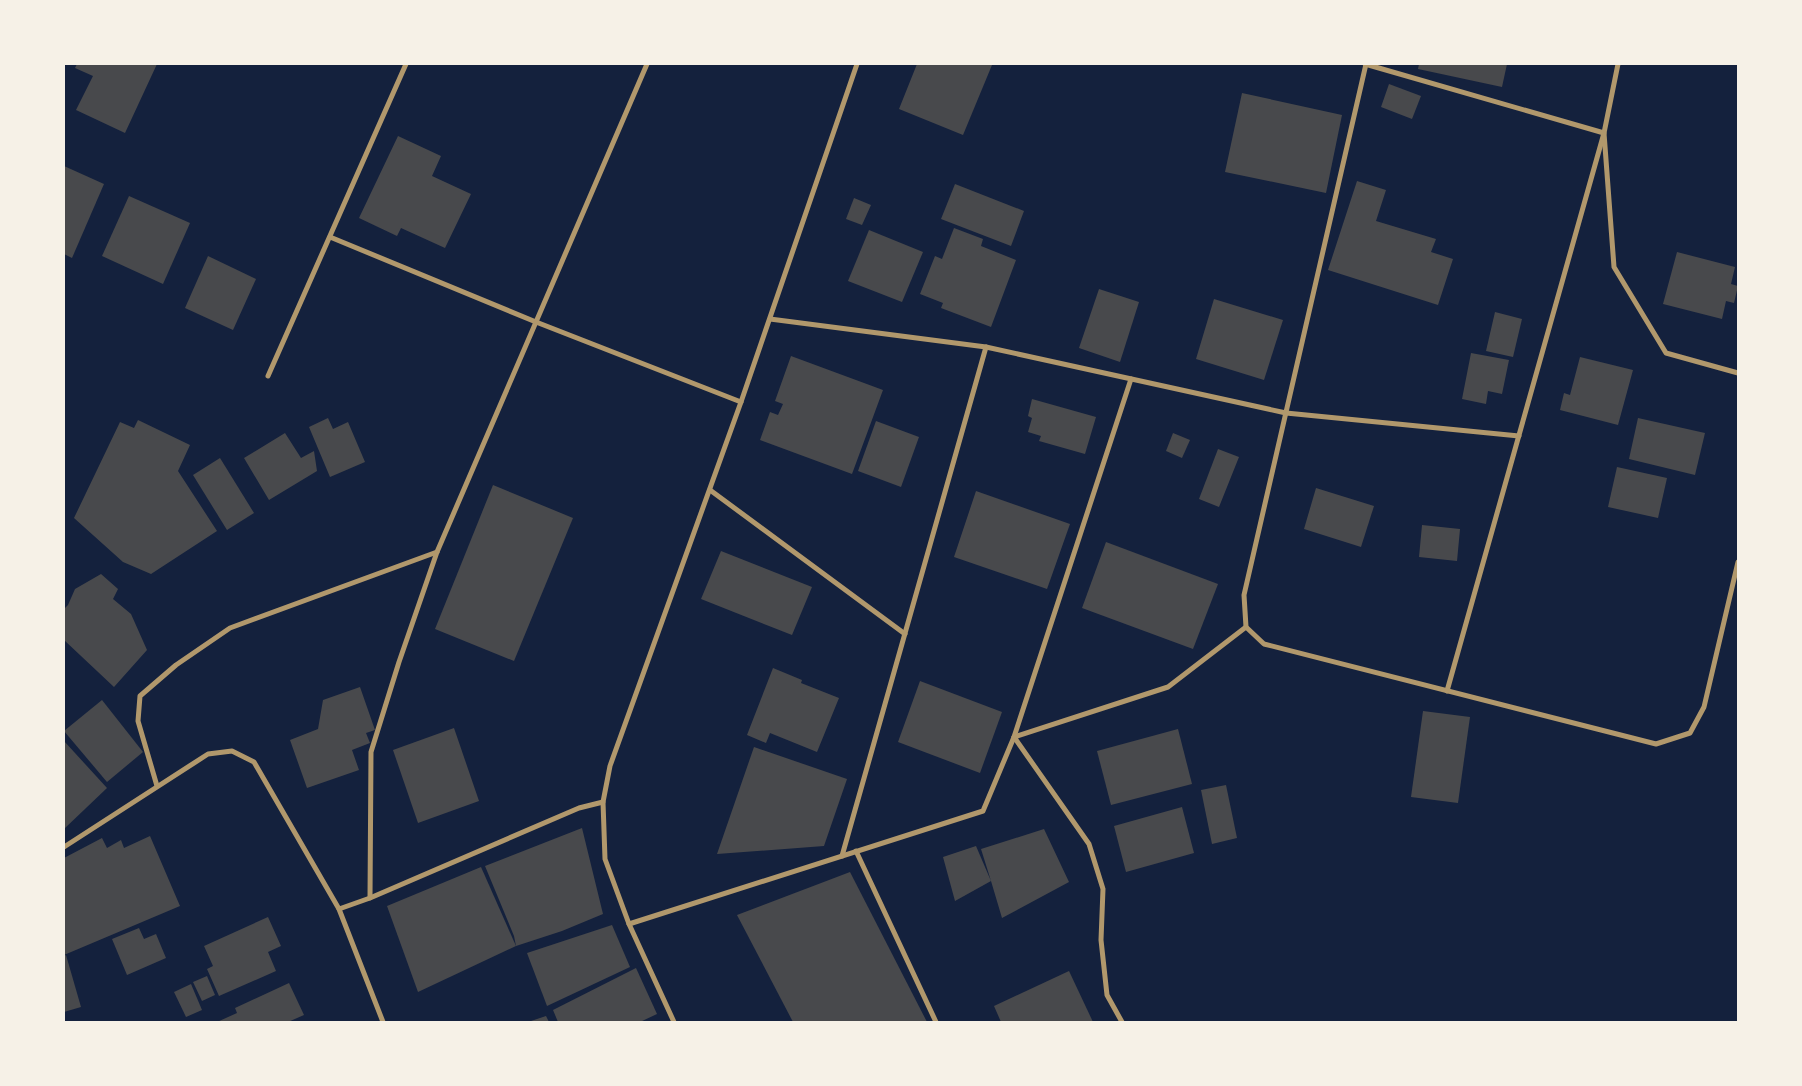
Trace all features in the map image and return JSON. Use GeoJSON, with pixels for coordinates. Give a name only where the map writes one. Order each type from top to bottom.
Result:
{"type":"FeatureCollection","features":[{"type":"Feature","properties":{"kind":"street"},"geometry":{"type":"LineString","coordinates":[[268,376],[406,64]]}},
{"type":"Feature","properties":{"kind":"street"},"geometry":{"type":"LineString","coordinates":[[370,898],[371,752],[399,662],[437,552],[647,64]]}},
{"type":"Feature","properties":{"kind":"street"},"geometry":{"type":"LineString","coordinates":[[674,1022],[629,924],[605,860],[603,802],[610,766],[742,402],[857,64]]}},
{"type":"Feature","properties":{"kind":"street"},"geometry":{"type":"LineString","coordinates":[[1604,133],[1366,64],[1244,595],[1246,627],[1264,644],[1656,744],[1690,733],[1704,707],[1738,562]]}},
{"type":"Feature","properties":{"kind":"street"},"geometry":{"type":"LineString","coordinates":[[1447,691],[1604,133],[1618,64]]}},
{"type":"Feature","properties":{"kind":"street"},"geometry":{"type":"LineString","coordinates":[[1604,133],[1614,267],[1666,353],[1738,373]]}},
{"type":"Feature","properties":{"kind":"street"},"geometry":{"type":"LineString","coordinates":[[330,236],[536,322],[742,402]]}},
{"type":"Feature","properties":{"kind":"street"},"geometry":{"type":"LineString","coordinates":[[770,319],[986,347],[1286,413],[1519,436]]}},
{"type":"Feature","properties":{"kind":"street"},"geometry":{"type":"LineString","coordinates":[[842,856],[986,347]]}},
{"type":"Feature","properties":{"kind":"street"},"geometry":{"type":"LineString","coordinates":[[629,924],[983,811],[1014,736],[1131,379]]}},
{"type":"Feature","properties":{"kind":"street"},"geometry":{"type":"LineString","coordinates":[[710,490],[905,634]]}},
{"type":"Feature","properties":{"kind":"street"},"geometry":{"type":"LineString","coordinates":[[157,786],[138,721],[140,696],[147,690],[176,666],[230,628],[437,552]]}},
{"type":"Feature","properties":{"kind":"street"},"geometry":{"type":"LineString","coordinates":[[1014,736],[1168,687],[1246,627]]}},
{"type":"Feature","properties":{"kind":"street"},"geometry":{"type":"LineString","coordinates":[[1014,736],[1089,844],[1103,889],[1101,940],[1107,995],[1122,1022]]}},
{"type":"Feature","properties":{"kind":"street"},"geometry":{"type":"LineString","coordinates":[[64,847],[208,754],[232,751],[254,762],[339,909],[383,1022]]}},
{"type":"Feature","properties":{"kind":"street"},"geometry":{"type":"LineString","coordinates":[[339,909],[370,898],[579,808],[603,802]]}},
{"type":"Feature","properties":{"kind":"street"},"geometry":{"type":"LineString","coordinates":[[856,851],[936,1022]]}},
{"type":"Feature","properties":{"kind":"building"},"geometry":{"type":"Polygon","coordinates":[[[77,64],[157,64],[125,133],[76,110],[93,76],[75,68],[77,64]]]}},
{"type":"Feature","properties":{"kind":"building"},"geometry":{"type":"Polygon","coordinates":[[[917,64],[992,65],[963,135],[899,109],[917,64]]]}},
{"type":"Feature","properties":{"kind":"building"},"geometry":{"type":"Polygon","coordinates":[[[1419,64],[1507,64],[1502,87],[1418,69],[1419,64]]]}},
{"type":"Feature","properties":{"kind":"building"},"geometry":{"type":"Polygon","coordinates":[[[1389,84],[1421,96],[1412,119],[1381,107],[1389,84]]]}},
{"type":"Feature","properties":{"kind":"building"},"geometry":{"type":"Polygon","coordinates":[[[1242,93],[1342,115],[1326,193],[1225,172],[1242,93]]]}},
{"type":"Feature","properties":{"kind":"building"},"geometry":{"type":"Polygon","coordinates":[[[398,136],[441,156],[432,176],[471,194],[445,248],[401,228],[397,236],[359,218],[398,136]]]}},
{"type":"Feature","properties":{"kind":"building"},"geometry":{"type":"Polygon","coordinates":[[[64,166],[104,184],[72,258],[64,254],[64,166]]]}},
{"type":"Feature","properties":{"kind":"building"},"geometry":{"type":"Polygon","coordinates":[[[1357,181],[1386,190],[1376,221],[1436,239],[1431,252],[1453,259],[1438,305],[1328,270],[1357,181]]]}},
{"type":"Feature","properties":{"kind":"building"},"geometry":{"type":"Polygon","coordinates":[[[955,184],[1024,211],[1011,246],[941,219],[955,184]]]}},
{"type":"Feature","properties":{"kind":"building"},"geometry":{"type":"Polygon","coordinates":[[[129,196],[190,223],[163,284],[102,256],[129,196]]]}},
{"type":"Feature","properties":{"kind":"building"},"geometry":{"type":"Polygon","coordinates":[[[854,198],[871,205],[862,225],[846,219],[854,198]]]}},
{"type":"Feature","properties":{"kind":"building"},"geometry":{"type":"Polygon","coordinates":[[[954,228],[983,239],[981,246],[1016,260],[991,327],[941,308],[943,303],[920,294],[935,256],[942,259],[954,228]]]}},
{"type":"Feature","properties":{"kind":"building"},"geometry":{"type":"Polygon","coordinates":[[[869,230],[923,252],[902,302],[848,281],[869,230]]]}},
{"type":"Feature","properties":{"kind":"building"},"geometry":{"type":"Polygon","coordinates":[[[1677,252],[1735,267],[1731,284],[1738,286],[1734,303],[1726,301],[1722,319],[1663,304],[1677,252]]]}},
{"type":"Feature","properties":{"kind":"building"},"geometry":{"type":"Polygon","coordinates":[[[208,256],[256,279],[233,330],[185,308],[208,256]]]}},
{"type":"Feature","properties":{"kind":"building"},"geometry":{"type":"Polygon","coordinates":[[[1099,289],[1139,302],[1120,362],[1079,348],[1099,289]]]}},
{"type":"Feature","properties":{"kind":"building"},"geometry":{"type":"Polygon","coordinates":[[[1214,299],[1283,320],[1264,380],[1196,359],[1214,299]]]}},
{"type":"Feature","properties":{"kind":"building"},"geometry":{"type":"Polygon","coordinates":[[[1495,312],[1522,319],[1513,357],[1486,351],[1495,312]]]}},
{"type":"Feature","properties":{"kind":"building"},"geometry":{"type":"Polygon","coordinates":[[[1471,353],[1509,360],[1502,394],[1488,391],[1486,404],[1462,399],[1471,353]]]}},
{"type":"Feature","properties":{"kind":"building"},"geometry":{"type":"Polygon","coordinates":[[[791,356],[883,390],[852,474],[760,440],[770,412],[778,415],[783,404],[775,401],[791,356]]]}},
{"type":"Feature","properties":{"kind":"building"},"geometry":{"type":"Polygon","coordinates":[[[1580,357],[1633,370],[1618,425],[1560,410],[1564,393],[1570,395],[1580,357]]]}},
{"type":"Feature","properties":{"kind":"building"},"geometry":{"type":"Polygon","coordinates":[[[1032,399],[1096,417],[1085,454],[1039,441],[1041,436],[1028,432],[1032,418],[1028,416],[1032,399]]]}},
{"type":"Feature","properties":{"kind":"building"},"geometry":{"type":"Polygon","coordinates":[[[328,418],[333,429],[348,422],[365,462],[330,477],[309,427],[328,418]]]}},
{"type":"Feature","properties":{"kind":"building"},"geometry":{"type":"Polygon","coordinates":[[[1638,418],[1705,433],[1695,475],[1629,459],[1638,418]]]}},
{"type":"Feature","properties":{"kind":"building"},"geometry":{"type":"Polygon","coordinates":[[[138,420],[190,445],[178,471],[217,531],[151,574],[123,562],[74,518],[120,422],[134,428],[138,420]]]}},
{"type":"Feature","properties":{"kind":"building"},"geometry":{"type":"Polygon","coordinates":[[[876,421],[919,437],[901,487],[858,471],[876,421]]]}},
{"type":"Feature","properties":{"kind":"building"},"geometry":{"type":"Polygon","coordinates":[[[285,433],[301,458],[314,451],[317,471],[269,500],[244,458],[285,433]]]}},
{"type":"Feature","properties":{"kind":"building"},"geometry":{"type":"Polygon","coordinates":[[[1173,433],[1190,440],[1182,458],[1166,451],[1173,433]]]}},
{"type":"Feature","properties":{"kind":"building"},"geometry":{"type":"Polygon","coordinates":[[[1218,449],[1239,457],[1219,507],[1199,499],[1218,449]]]}},
{"type":"Feature","properties":{"kind":"building"},"geometry":{"type":"Polygon","coordinates":[[[220,458],[254,513],[227,530],[193,475],[220,458]]]}},
{"type":"Feature","properties":{"kind":"building"},"geometry":{"type":"Polygon","coordinates":[[[1617,467],[1667,478],[1658,518],[1608,507],[1617,467]]]}},
{"type":"Feature","properties":{"kind":"building"},"geometry":{"type":"Polygon","coordinates":[[[493,485],[573,518],[514,661],[435,629],[493,485]]]}},
{"type":"Feature","properties":{"kind":"building"},"geometry":{"type":"Polygon","coordinates":[[[1316,488],[1374,506],[1361,547],[1304,529],[1316,488]]]}},
{"type":"Feature","properties":{"kind":"building"},"geometry":{"type":"Polygon","coordinates":[[[976,491],[1070,524],[1047,589],[954,557],[976,491]]]}},
{"type":"Feature","properties":{"kind":"building"},"geometry":{"type":"Polygon","coordinates":[[[1422,525],[1460,529],[1457,561],[1419,557],[1422,525]]]}},
{"type":"Feature","properties":{"kind":"building"},"geometry":{"type":"Polygon","coordinates":[[[1106,542],[1218,584],[1193,649],[1082,608],[1106,542]]]}},
{"type":"Feature","properties":{"kind":"building"},"geometry":{"type":"Polygon","coordinates":[[[721,551],[812,587],[792,635],[701,599],[721,551]]]}},
{"type":"Feature","properties":{"kind":"building"},"geometry":{"type":"Polygon","coordinates":[[[101,574],[118,589],[113,599],[131,614],[147,650],[114,687],[64,640],[64,609],[68,605],[75,589],[101,574]]]}},
{"type":"Feature","properties":{"kind":"building"},"geometry":{"type":"Polygon","coordinates":[[[773,668],[802,680],[801,683],[839,698],[817,752],[770,733],[766,743],[747,735],[773,668]]]}},
{"type":"Feature","properties":{"kind":"building"},"geometry":{"type":"Polygon","coordinates":[[[920,681],[1002,712],[980,773],[898,742],[920,681]]]}},
{"type":"Feature","properties":{"kind":"building"},"geometry":{"type":"Polygon","coordinates":[[[360,687],[375,730],[366,733],[370,743],[352,750],[359,770],[307,788],[290,740],[318,729],[323,700],[360,687]]]}},
{"type":"Feature","properties":{"kind":"building"},"geometry":{"type":"Polygon","coordinates":[[[102,700],[143,752],[107,782],[64,731],[102,700]]]}},
{"type":"Feature","properties":{"kind":"building"},"geometry":{"type":"Polygon","coordinates":[[[1423,711],[1470,717],[1458,803],[1411,797],[1423,711]]]}},
{"type":"Feature","properties":{"kind":"building"},"geometry":{"type":"Polygon","coordinates":[[[454,728],[479,801],[418,823],[393,750],[454,728]]]}},
{"type":"Feature","properties":{"kind":"building"},"geometry":{"type":"Polygon","coordinates":[[[1178,729],[1192,784],[1111,805],[1097,751],[1178,729]]]}},
{"type":"Feature","properties":{"kind":"building"},"geometry":{"type":"Polygon","coordinates":[[[64,741],[107,788],[64,829],[64,741]]]}},
{"type":"Feature","properties":{"kind":"building"},"geometry":{"type":"Polygon","coordinates":[[[754,747],[847,779],[824,846],[717,854],[754,747]]]}},
{"type":"Feature","properties":{"kind":"building"},"geometry":{"type":"Polygon","coordinates":[[[1226,785],[1237,838],[1212,844],[1201,790],[1226,785]]]}},
{"type":"Feature","properties":{"kind":"building"},"geometry":{"type":"Polygon","coordinates":[[[1182,807],[1194,853],[1126,872],[1114,826],[1182,807]]]}},
{"type":"Feature","properties":{"kind":"building"},"geometry":{"type":"Polygon","coordinates":[[[582,828],[603,914],[562,931],[516,946],[514,936],[485,866],[582,828]]]}},
{"type":"Feature","properties":{"kind":"building"},"geometry":{"type":"Polygon","coordinates":[[[1044,829],[1069,882],[1002,918],[981,849],[1044,829]]]}},
{"type":"Feature","properties":{"kind":"building"},"geometry":{"type":"Polygon","coordinates":[[[150,836],[180,906],[64,955],[64,858],[102,838],[107,848],[121,840],[124,848],[150,836]]]}},
{"type":"Feature","properties":{"kind":"building"},"geometry":{"type":"Polygon","coordinates":[[[976,846],[991,881],[955,901],[943,857],[976,846]]]}},
{"type":"Feature","properties":{"kind":"building"},"geometry":{"type":"Polygon","coordinates":[[[481,867],[516,946],[418,992],[387,906],[481,867]]]}},
{"type":"Feature","properties":{"kind":"building"},"geometry":{"type":"Polygon","coordinates":[[[850,872],[927,1022],[793,1022],[737,915],[850,872]]]}},
{"type":"Feature","properties":{"kind":"building"},"geometry":{"type":"Polygon","coordinates":[[[268,917],[281,946],[268,952],[276,971],[219,996],[207,969],[213,966],[204,946],[268,917]]]}},
{"type":"Feature","properties":{"kind":"building"},"geometry":{"type":"Polygon","coordinates":[[[612,925],[630,967],[547,1006],[527,953],[612,925]]]}},
{"type":"Feature","properties":{"kind":"building"},"geometry":{"type":"Polygon","coordinates":[[[139,928],[144,939],[156,934],[166,958],[127,975],[112,939],[139,928]]]}},
{"type":"Feature","properties":{"kind":"building"},"geometry":{"type":"Polygon","coordinates":[[[66,955],[81,1007],[64,1012],[64,956],[66,955]]]}},
{"type":"Feature","properties":{"kind":"building"},"geometry":{"type":"Polygon","coordinates":[[[636,968],[657,1014],[640,1022],[558,1022],[553,1010],[636,968]]]}},
{"type":"Feature","properties":{"kind":"building"},"geometry":{"type":"Polygon","coordinates":[[[1069,971],[1093,1022],[1001,1022],[994,1006],[1069,971]]]}},
{"type":"Feature","properties":{"kind":"building"},"geometry":{"type":"Polygon","coordinates":[[[207,976],[215,995],[202,1001],[193,982],[207,976]]]}},
{"type":"Feature","properties":{"kind":"building"},"geometry":{"type":"Polygon","coordinates":[[[289,983],[304,1015],[288,1022],[217,1022],[237,1013],[235,1008],[289,983]]]}},
{"type":"Feature","properties":{"kind":"building"},"geometry":{"type":"Polygon","coordinates":[[[191,984],[202,1010],[186,1017],[174,992],[191,984]]]}},
{"type":"Feature","properties":{"kind":"building"},"geometry":{"type":"Polygon","coordinates":[[[546,1016],[549,1022],[528,1022],[546,1016]]]}}]}
